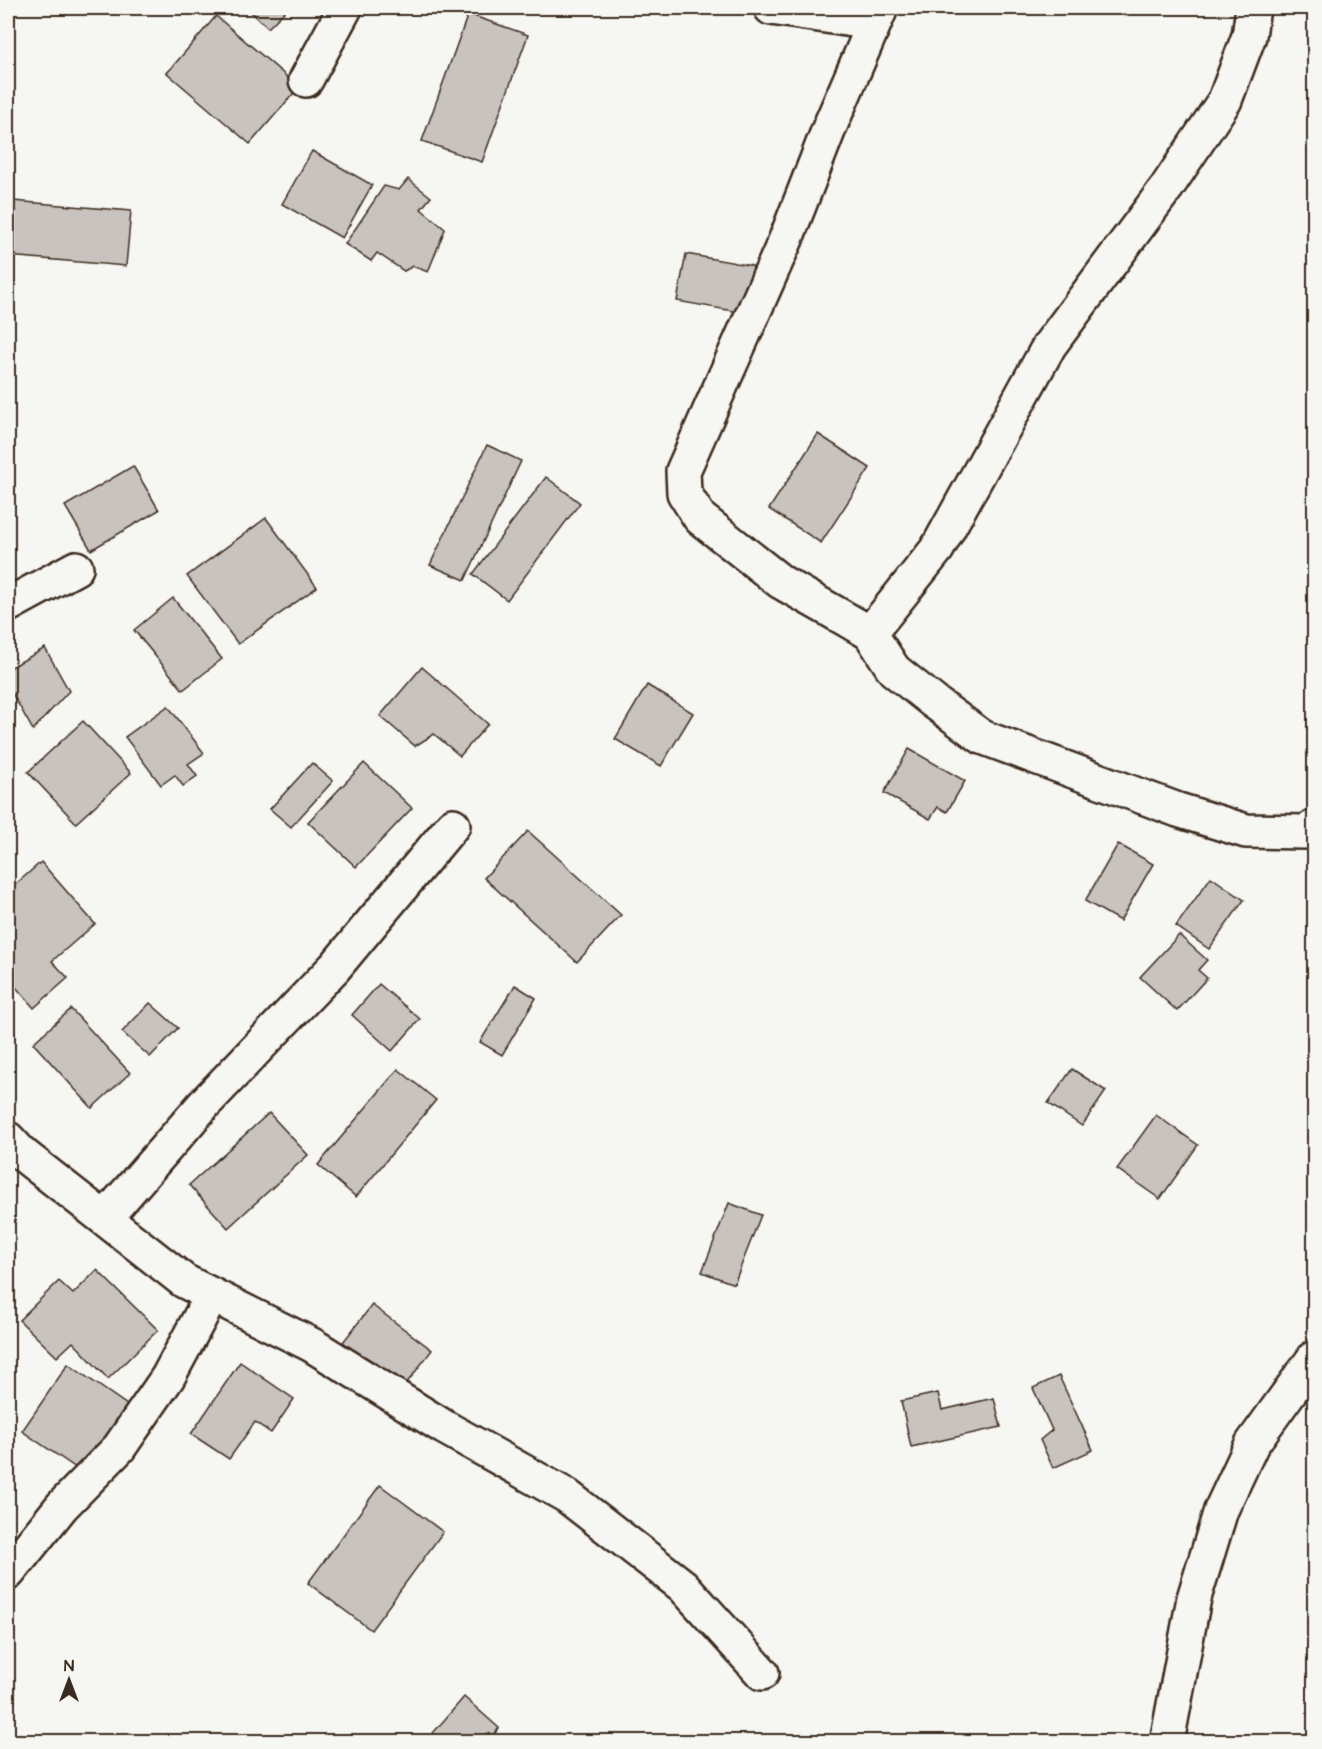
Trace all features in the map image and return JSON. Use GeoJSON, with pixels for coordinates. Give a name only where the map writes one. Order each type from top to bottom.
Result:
{"type":"FeatureCollection","features":[{"type":"Feature","properties":{"kind":"street"},"geometry":{"type":"LineString","coordinates":[[306,80],[345,8]]}},
{"type":"Feature","properties":{"kind":"street"},"geometry":{"type":"LineString","coordinates":[[771,8],[877,15],[786,239],[683,471],[684,493],[700,518],[781,582],[870,633],[894,670],[982,737],[1178,810],[1246,831],[1305,832],[1314,827]]}},
{"type":"Feature","properties":{"kind":"street"},"geometry":{"type":"LineString","coordinates":[[870,633],[936,549],[1048,346],[1167,187],[1225,100],[1249,36],[1253,8]]}},
{"type":"Feature","properties":{"kind":"street"},"geometry":{"type":"LineString","coordinates":[[8,605],[76,568]]}},
{"type":"Feature","properties":{"kind":"street"},"geometry":{"type":"LineString","coordinates":[[105,1218],[206,1102],[335,967],[453,825]]}},
{"type":"Feature","properties":{"kind":"street"},"geometry":{"type":"LineString","coordinates":[[8,1139],[22,1154],[184,1281],[312,1345],[444,1427],[567,1496],[683,1586],[762,1673]]}},
{"type":"Feature","properties":{"kind":"street"},"geometry":{"type":"LineString","coordinates":[[8,1573],[62,1506],[119,1448],[168,1377],[212,1295]]}},
{"type":"Feature","properties":{"kind":"street"},"geometry":{"type":"LineString","coordinates":[[1167,1742],[1194,1598],[1221,1510],[1252,1444],[1314,1358]]}},
{"type":"Feature","properties":{"kind":"building"},"geometry":{"type":"Polygon","coordinates":[[[247,8],[288,8],[268,28],[247,8]]]}},
{"type":"Feature","properties":{"kind":"building"},"geometry":{"type":"Polygon","coordinates":[[[468,14],[528,35],[482,162],[422,141],[468,14]]]}},
{"type":"Feature","properties":{"kind":"building"},"geometry":{"type":"Polygon","coordinates":[[[216,16],[299,87],[250,144],[167,73],[216,16]]]}},
{"type":"Feature","properties":{"kind":"building"},"geometry":{"type":"Polygon","coordinates":[[[312,151],[372,185],[342,238],[282,204],[312,151]]]}},
{"type":"Feature","properties":{"kind":"building"},"geometry":{"type":"Polygon","coordinates":[[[408,179],[431,197],[421,209],[445,229],[428,272],[413,266],[404,271],[377,253],[371,261],[345,244],[384,186],[399,190],[408,179]]]}},
{"type":"Feature","properties":{"kind":"building"},"geometry":{"type":"Polygon","coordinates":[[[13,201],[131,211],[126,266],[8,256],[13,201]]]}},
{"type":"Feature","properties":{"kind":"building"},"geometry":{"type":"Polygon","coordinates":[[[686,254],[753,266],[744,313],[677,301],[686,254]]]}},
{"type":"Feature","properties":{"kind":"building"},"geometry":{"type":"Polygon","coordinates":[[[818,434],[870,468],[821,543],[769,509],[818,434]]]}},
{"type":"Feature","properties":{"kind":"building"},"geometry":{"type":"Polygon","coordinates":[[[487,445],[521,461],[465,580],[430,565],[487,445]]]}},
{"type":"Feature","properties":{"kind":"building"},"geometry":{"type":"Polygon","coordinates":[[[133,466],[159,510],[91,550],[65,506],[133,466]]]}},
{"type":"Feature","properties":{"kind":"building"},"geometry":{"type":"Polygon","coordinates":[[[546,477],[580,503],[507,600],[473,574],[546,477]]]}},
{"type":"Feature","properties":{"kind":"building"},"geometry":{"type":"Polygon","coordinates":[[[266,518],[317,587],[238,644],[187,576],[266,518]]]}},
{"type":"Feature","properties":{"kind":"building"},"geometry":{"type":"Polygon","coordinates":[[[173,598],[222,659],[183,690],[134,630],[173,598]]]}},
{"type":"Feature","properties":{"kind":"building"},"geometry":{"type":"Polygon","coordinates":[[[45,648],[69,691],[33,730],[8,686],[8,669],[45,648]]]}},
{"type":"Feature","properties":{"kind":"building"},"geometry":{"type":"Polygon","coordinates":[[[422,667],[488,724],[460,756],[434,734],[415,746],[380,716],[422,667]]]}},
{"type":"Feature","properties":{"kind":"building"},"geometry":{"type":"Polygon","coordinates":[[[647,685],[693,713],[661,766],[615,739],[647,685]]]}},
{"type":"Feature","properties":{"kind":"building"},"geometry":{"type":"Polygon","coordinates":[[[168,706],[204,753],[188,764],[197,776],[183,786],[175,775],[161,785],[125,737],[168,706]]]}},
{"type":"Feature","properties":{"kind":"building"},"geometry":{"type":"Polygon","coordinates":[[[83,721],[131,773],[76,823],[28,772],[83,721]]]}},
{"type":"Feature","properties":{"kind":"building"},"geometry":{"type":"Polygon","coordinates":[[[909,749],[965,781],[947,812],[938,807],[930,819],[884,793],[909,749]]]}},
{"type":"Feature","properties":{"kind":"building"},"geometry":{"type":"Polygon","coordinates":[[[312,763],[333,781],[291,827],[270,809],[312,763]]]}},
{"type":"Feature","properties":{"kind":"building"},"geometry":{"type":"Polygon","coordinates":[[[364,763],[412,808],[356,867],[308,822],[364,763]]]}},
{"type":"Feature","properties":{"kind":"building"},"geometry":{"type":"Polygon","coordinates":[[[528,831],[621,915],[577,962],[484,878],[528,831]]]}},
{"type":"Feature","properties":{"kind":"building"},"geometry":{"type":"Polygon","coordinates":[[[1118,844],[1153,864],[1120,921],[1085,901],[1118,844]]]}},
{"type":"Feature","properties":{"kind":"building"},"geometry":{"type":"Polygon","coordinates":[[[41,862],[95,924],[52,961],[68,978],[34,1008],[8,978],[8,920],[13,915],[8,908],[8,891],[41,862]]]}},
{"type":"Feature","properties":{"kind":"building"},"geometry":{"type":"Polygon","coordinates":[[[1211,877],[1244,900],[1209,949],[1176,926],[1211,877]]]}},
{"type":"Feature","properties":{"kind":"building"},"geometry":{"type":"Polygon","coordinates":[[[1179,935],[1207,960],[1198,970],[1207,978],[1177,1011],[1140,977],[1179,935]]]}},
{"type":"Feature","properties":{"kind":"building"},"geometry":{"type":"Polygon","coordinates":[[[379,984],[420,1019],[392,1051],[352,1015],[379,984]]]}},
{"type":"Feature","properties":{"kind":"building"},"geometry":{"type":"Polygon","coordinates":[[[515,985],[536,998],[502,1055],[480,1042],[515,985]]]}},
{"type":"Feature","properties":{"kind":"building"},"geometry":{"type":"Polygon","coordinates":[[[150,1003],[178,1028],[150,1057],[122,1032],[150,1003]]]}},
{"type":"Feature","properties":{"kind":"building"},"geometry":{"type":"Polygon","coordinates":[[[71,1009],[130,1073],[92,1108],[33,1043],[71,1009]]]}},
{"type":"Feature","properties":{"kind":"building"},"geometry":{"type":"Polygon","coordinates":[[[398,1069],[436,1100],[356,1197],[318,1165],[398,1069]]]}},
{"type":"Feature","properties":{"kind":"building"},"geometry":{"type":"Polygon","coordinates":[[[1072,1069],[1106,1091],[1082,1126],[1048,1103],[1072,1069]]]}},
{"type":"Feature","properties":{"kind":"building"},"geometry":{"type":"Polygon","coordinates":[[[269,1113],[308,1155],[228,1228],[189,1185],[269,1113]]]}},
{"type":"Feature","properties":{"kind":"building"},"geometry":{"type":"Polygon","coordinates":[[[1156,1115],[1198,1145],[1160,1199],[1117,1169],[1156,1115]]]}},
{"type":"Feature","properties":{"kind":"building"},"geometry":{"type":"Polygon","coordinates":[[[729,1203],[761,1215],[734,1284],[702,1272],[729,1203]]]}},
{"type":"Feature","properties":{"kind":"building"},"geometry":{"type":"Polygon","coordinates":[[[97,1270],[158,1330],[108,1379],[73,1342],[57,1357],[19,1320],[59,1281],[73,1294],[97,1270]]]}},
{"type":"Feature","properties":{"kind":"building"},"geometry":{"type":"Polygon","coordinates":[[[372,1305],[432,1350],[403,1388],[343,1342],[372,1305]]]}},
{"type":"Feature","properties":{"kind":"building"},"geometry":{"type":"Polygon","coordinates":[[[240,1362],[294,1399],[271,1433],[255,1422],[229,1459],[191,1434],[240,1362]]]}},
{"type":"Feature","properties":{"kind":"building"},"geometry":{"type":"Polygon","coordinates":[[[68,1364],[127,1405],[82,1472],[22,1431],[68,1364]]]}},
{"type":"Feature","properties":{"kind":"building"},"geometry":{"type":"Polygon","coordinates":[[[1059,1376],[1093,1450],[1053,1468],[1040,1440],[1052,1430],[1033,1388],[1059,1376]]]}},
{"type":"Feature","properties":{"kind":"building"},"geometry":{"type":"Polygon","coordinates":[[[938,1393],[942,1410],[994,1398],[1001,1427],[911,1447],[901,1401],[938,1393]]]}},
{"type":"Feature","properties":{"kind":"building"},"geometry":{"type":"Polygon","coordinates":[[[380,1485],[443,1532],[371,1630],[308,1583],[380,1485]]]}},
{"type":"Feature","properties":{"kind":"building"},"geometry":{"type":"Polygon","coordinates":[[[464,1697],[499,1728],[488,1742],[428,1742],[427,1740],[464,1697]]]}}]}
